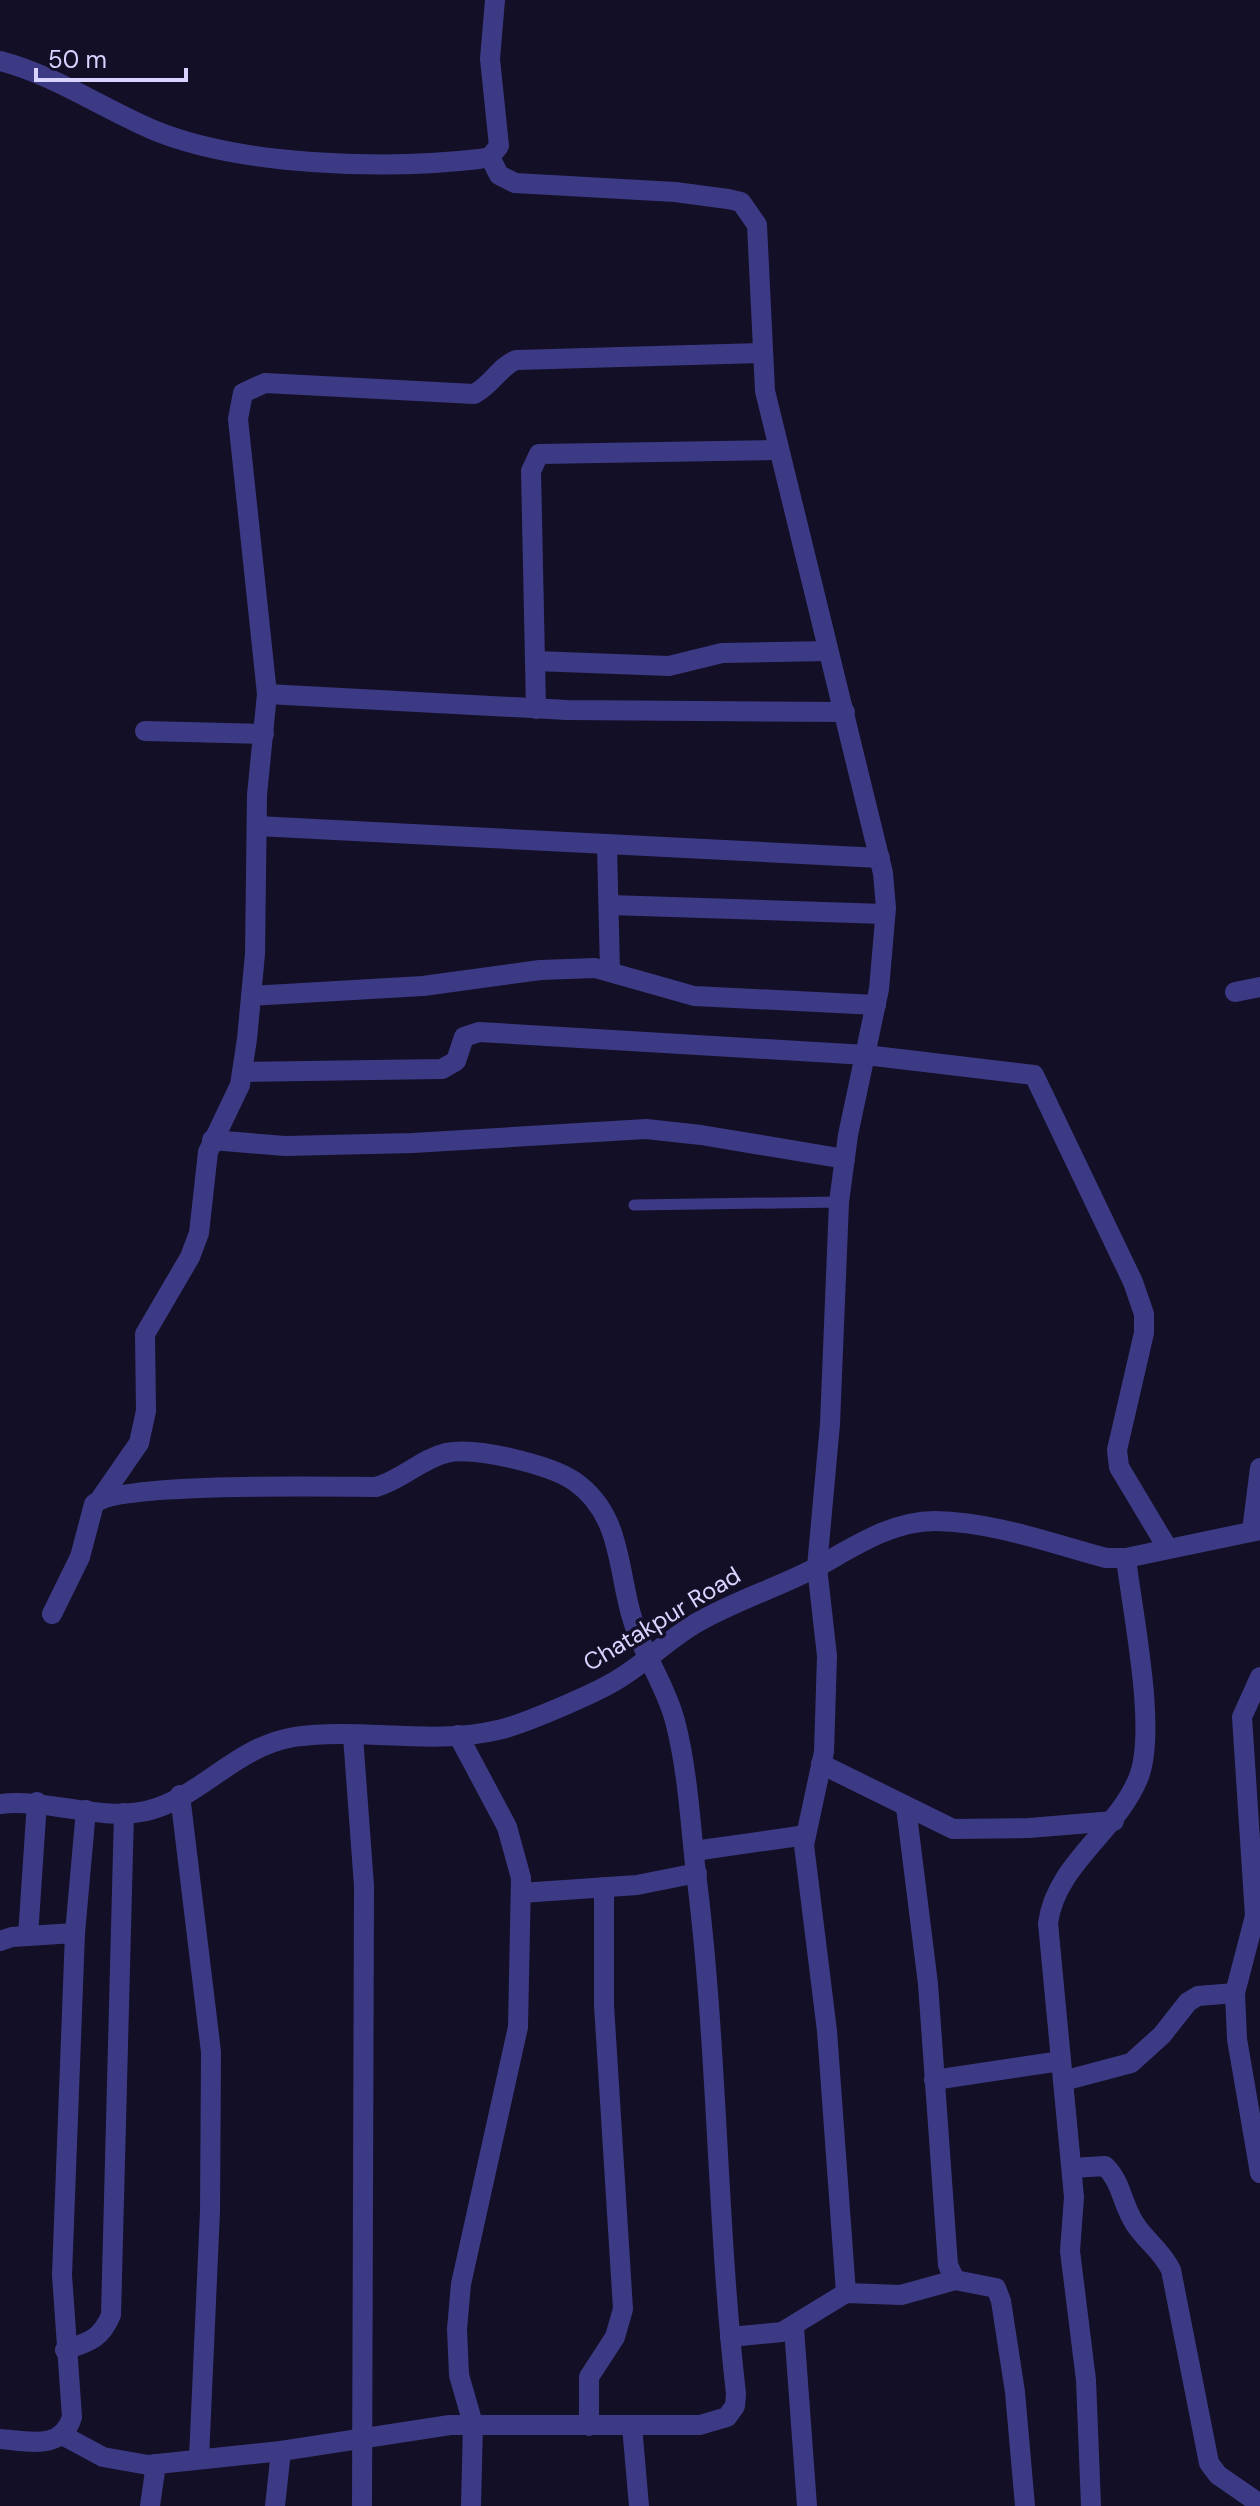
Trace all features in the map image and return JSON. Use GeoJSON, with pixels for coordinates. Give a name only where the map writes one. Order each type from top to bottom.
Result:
{"type":"FeatureCollection","features":[{"type":"Feature","properties":{"kind":"street"},"geometry":{"type":"LineString","coordinates":[[0,61],[43,76],[153,130],[236,152],[326,162],[444,161],[490,157],[499,146],[490,59],[495,0]]}},
{"type":"Feature","properties":{"kind":"street"},"geometry":{"type":"LineString","coordinates":[[490,157],[499,175],[515,183],[675,192],[741,202],[757,225],[765,391],[880,858],[885,914],[876,1005],[839,1202],[830,1424],[817,1567],[827,1656],[821,1764],[806,1835],[804,1864],[827,2031],[846,2293]]}},
{"type":"Feature","properties":{"kind":"street"},"geometry":{"type":"LineString","coordinates":[[52,1614],[80,1557],[94,1504],[139,1443],[146,1411],[145,1334],[190,1257],[199,1233],[212,1140],[235,1100],[242,1072],[255,954],[257,826],[267,694],[238,419],[243,393],[265,383],[474,394],[488,387],[504,365],[516,360],[761,353]]}},
{"type":"Feature","properties":{"kind":"street"},"geometry":{"type":"LineString","coordinates":[[536,709],[531,471],[539,454],[778,450]]}},
{"type":"Feature","properties":{"kind":"street"},"geometry":{"type":"LineString","coordinates":[[535,661],[669,666],[722,653],[828,651]]}},
{"type":"Feature","properties":{"kind":"street"},"geometry":{"type":"LineString","coordinates":[[267,694],[536,709],[845,712]]}},
{"type":"Feature","properties":{"kind":"street"},"geometry":{"type":"LineString","coordinates":[[145,731],[264,734]]}},
{"type":"Feature","properties":{"kind":"street"},"geometry":{"type":"LineString","coordinates":[[257,826],[880,858]]}},
{"type":"Feature","properties":{"kind":"street"},"geometry":{"type":"LineString","coordinates":[[607,846],[610,971]]}},
{"type":"Feature","properties":{"kind":"street"},"geometry":{"type":"LineString","coordinates":[[610,905],[885,914]]}},
{"type":"Feature","properties":{"kind":"street"},"geometry":{"type":"LineString","coordinates":[[251,996],[423,986],[540,970],[610,971],[694,996],[876,1005]]}},
{"type":"Feature","properties":{"kind":"street"},"geometry":{"type":"LineString","coordinates":[[1235,992],[1260,987]]}},
{"type":"Feature","properties":{"kind":"street"},"geometry":{"type":"LineString","coordinates":[[242,1072],[442,1069],[456,1061],[464,1037],[479,1032],[866,1055],[1034,1075],[1133,1282],[1144,1314],[1144,1333],[1118,1459],[1126,1484],[1168,1549]]}},
{"type":"Feature","properties":{"kind":"street"},"geometry":{"type":"LineString","coordinates":[[212,1140],[285,1146],[413,1143],[646,1129],[845,1159]]}},
{"type":"Feature","properties":{"kind":"street"},"geometry":{"type":"LineString","coordinates":[[0,2439],[43,2442],[64,2436],[120,2463],[156,2464],[281,2451],[473,2424],[498,2428],[700,2425],[727,2417],[736,2394],[707,1961],[676,1723],[651,1656],[633,1624],[619,1549],[607,1518],[591,1495],[572,1480],[533,1465],[467,1450],[446,1453],[391,1483],[376,1487],[234,1487],[101,1498]]}},
{"type":"Feature","properties":{"kind":"street"},"geometry":{"type":"LineString","coordinates":[[1256,1530],[1260,1468]]}},
{"type":"Feature","properties":{"kind":"street","name":"Chatakpur Road"},"geometry":{"type":"LineString","coordinates":[[0,1804],[37,1802],[124,1813],[152,1810],[233,1760],[271,1742],[321,1734],[458,1735],[499,1730],[618,1680],[692,1626],[751,1595],[817,1567],[883,1532],[933,1521],[985,1526],[1106,1558],[1126,1558],[1256,1530]]}},
{"type":"Feature","properties":{"kind":"street"},"geometry":{"type":"LineString","coordinates":[[1091,2506],[1086,2380],[1070,2251],[1074,2197],[1072,2168],[1048,1923],[1050,1908],[1061,1884],[1114,1821],[1139,1778],[1145,1754],[1145,1717],[1126,1558]]}},
{"type":"Feature","properties":{"kind":"street"},"geometry":{"type":"LineString","coordinates":[[1260,1677],[1242,1717],[1251,1757],[1256,1933],[1235,1993],[1237,2039],[1260,2173]]}},
{"type":"Feature","properties":{"kind":"street"},"geometry":{"type":"LineString","coordinates":[[458,1735],[507,1827],[516,1854],[521,1893],[518,2027],[459,2299],[459,2375],[473,2424],[471,2506]]}},
{"type":"Feature","properties":{"kind":"street"},"geometry":{"type":"LineString","coordinates":[[353,1736],[364,1886],[362,2506]]}},
{"type":"Feature","properties":{"kind":"street"},"geometry":{"type":"LineString","coordinates":[[821,1764],[953,1829],[1029,1828],[1114,1821]]}},
{"type":"Feature","properties":{"kind":"street"},"geometry":{"type":"LineString","coordinates":[[180,1795],[211,2052],[210,2211],[199,2459]]}},
{"type":"Feature","properties":{"kind":"street"},"geometry":{"type":"LineString","coordinates":[[28,1936],[37,1802]]}},
{"type":"Feature","properties":{"kind":"street"},"geometry":{"type":"LineString","coordinates":[[906,1807],[928,1984],[946,2253],[950,2274],[955,2280]]}},
{"type":"Feature","properties":{"kind":"street"},"geometry":{"type":"LineString","coordinates":[[64,2436],[72,2417],[62,2275],[75,1933],[86,1810]]}},
{"type":"Feature","properties":{"kind":"street"},"geometry":{"type":"LineString","coordinates":[[65,2350],[92,2341],[103,2333],[111,2315],[124,1813]]}},
{"type":"Feature","properties":{"kind":"street"},"geometry":{"type":"LineString","coordinates":[[694,1851],[806,1835]]}},
{"type":"Feature","properties":{"kind":"street"},"geometry":{"type":"LineString","coordinates":[[521,1893],[659,1882],[697,1873]]}},
{"type":"Feature","properties":{"kind":"street"},"geometry":{"type":"LineString","coordinates":[[589,2426],[589,2377],[615,2337],[623,2309],[604,2005],[604,1887]]}},
{"type":"Feature","properties":{"kind":"street"},"geometry":{"type":"LineString","coordinates":[[0,1941],[75,1933]]}},
{"type":"Feature","properties":{"kind":"street"},"geometry":{"type":"LineString","coordinates":[[934,2080],[1131,2063],[1162,2035],[1188,2002],[1198,1996],[1235,1993]]}},
{"type":"Feature","properties":{"kind":"street"},"geometry":{"type":"LineString","coordinates":[[1072,2168],[1105,2166],[1115,2175],[1133,2222],[1164,2256],[1171,2270],[1209,2463],[1218,2475],[1260,2504]]}},
{"type":"Feature","properties":{"kind":"street"},"geometry":{"type":"LineString","coordinates":[[730,2337],[770,2335],[794,2328],[819,2306],[846,2293],[901,2295],[955,2280],[984,2283],[996,2288],[1001,2301],[1015,2392],[1025,2506]]}},
{"type":"Feature","properties":{"kind":"street"},"geometry":{"type":"LineString","coordinates":[[794,2328],[807,2506]]}},
{"type":"Feature","properties":{"kind":"street"},"geometry":{"type":"LineString","coordinates":[[632,2426],[639,2506]]}},
{"type":"Feature","properties":{"kind":"street"},"geometry":{"type":"LineString","coordinates":[[275,2506],[281,2451]]}},
{"type":"Feature","properties":{"kind":"street"},"geometry":{"type":"LineString","coordinates":[[150,2506],[156,2464]]}},
{"type":"Feature","properties":{"kind":"lane"},"geometry":{"type":"LineString","coordinates":[[634,1205],[839,1202]]}}]}
